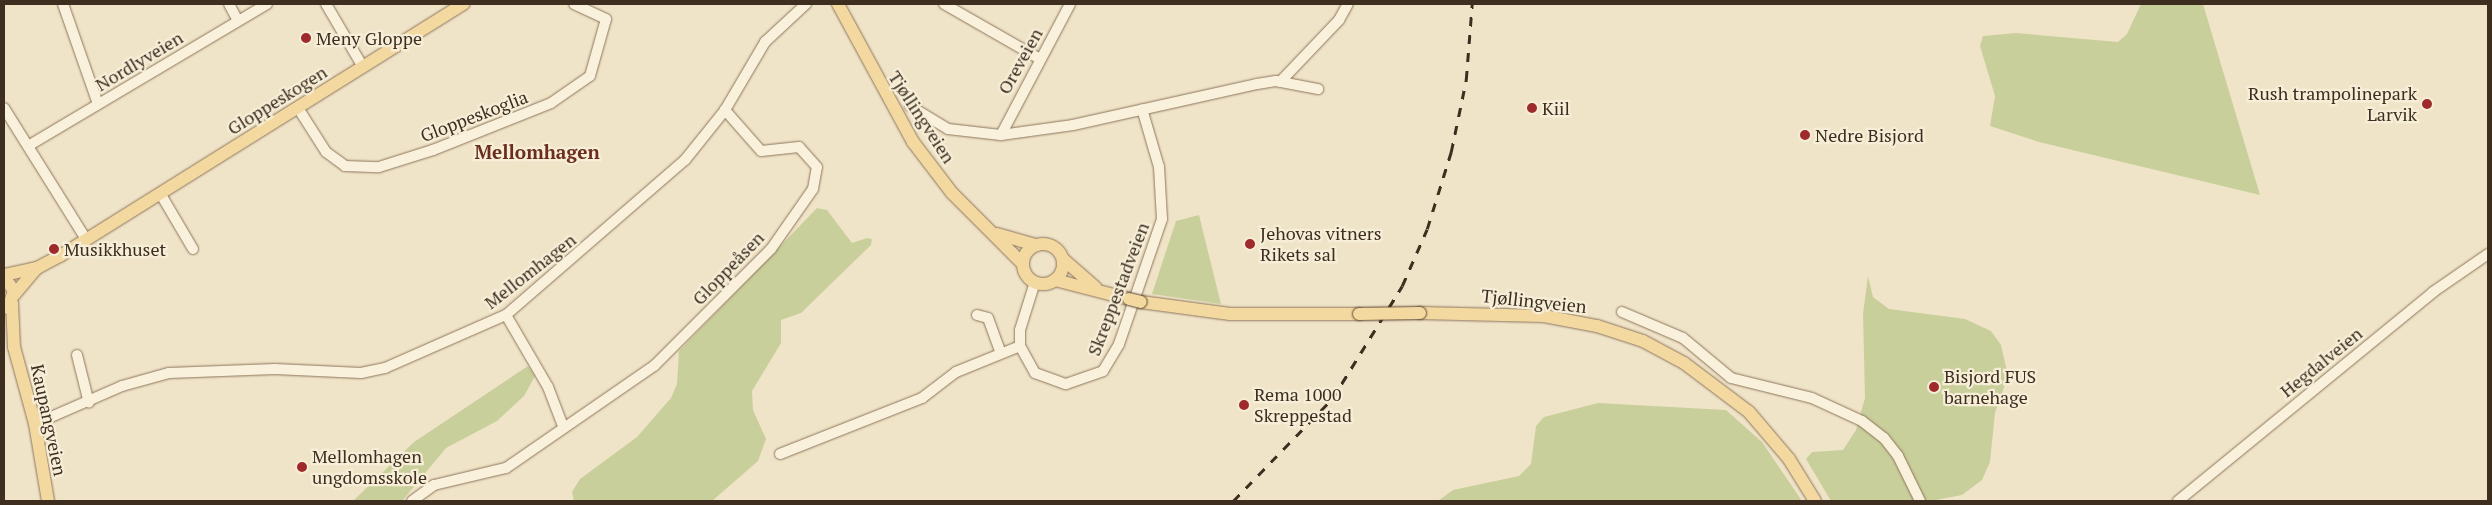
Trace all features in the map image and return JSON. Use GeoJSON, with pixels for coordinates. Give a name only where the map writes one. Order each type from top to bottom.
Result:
{"type":"FeatureCollection","features":[{"type":"Feature","properties":{"kind":"main road","name":"Gloppeskogen"},"geometry":{"type":"LineString","coordinates":[[4,276],[38,268],[464,4]]}},
{"type":"Feature","properties":{"kind":"main road","name":"Tjøllingveien"},"geometry":{"type":"LineString","coordinates":[[838,4],[912,142],[952,193],[997,234],[1023,264]]}},
{"type":"Feature","properties":{"kind":"main road","name":"Tjøllingveien"},"geometry":{"type":"LineString","coordinates":[[997,234],[1036,245]]}},
{"type":"Feature","properties":{"kind":"main road"},"geometry":{"type":"LineString","coordinates":[[1036,245],[1052,246],[1063,259],[1095,287],[1055,280],[1035,282],[1023,264],[1027,252],[1036,245]]}},
{"type":"Feature","properties":{"kind":"main road"},"geometry":{"type":"LineString","coordinates":[[1055,280],[1063,259]]}},
{"type":"Feature","properties":{"kind":"main road","name":"Gloppeskogen"},"geometry":{"type":"LineString","coordinates":[[10,303],[38,268]]}},
{"type":"Feature","properties":{"kind":"main road"},"geometry":{"type":"LineString","coordinates":[[4,276],[10,303]]}},
{"type":"Feature","properties":{"kind":"main road","name":"Tjøllingveien"},"geometry":{"type":"LineString","coordinates":[[1095,287],[1135,300],[1222,313],[1420,313],[1544,316],[1597,326],[1643,341],[1684,363],[1748,412],[1786,455],[1815,501]]}},
{"type":"Feature","properties":{"kind":"main road","name":"Kaupangveien"},"geometry":{"type":"LineString","coordinates":[[10,303],[14,347],[36,424],[48,501]]}},
{"type":"Feature","properties":{"kind":"main road","name":"Kaupangveien"},"geometry":{"type":"LineString","coordinates":[[4,328],[14,347]]}},
{"type":"Feature","properties":{"kind":"street"},"geometry":{"type":"LineString","coordinates":[[64,4],[98,104]]}},
{"type":"Feature","properties":{"kind":"street"},"geometry":{"type":"LineString","coordinates":[[230,4],[238,21]]}},
{"type":"Feature","properties":{"kind":"street","name":"Nordlyveien"},"geometry":{"type":"LineString","coordinates":[[28,146],[267,4]]}},
{"type":"Feature","properties":{"kind":"street"},"geometry":{"type":"LineString","coordinates":[[326,4],[363,66]]}},
{"type":"Feature","properties":{"kind":"street","name":"Gloppeskoglia"},"geometry":{"type":"LineString","coordinates":[[298,108],[326,152],[345,166],[379,167],[433,150],[551,103],[583,83],[593,68],[606,19],[574,4]]}},
{"type":"Feature","properties":{"kind":"street","name":"Mellomhagen"},"geometry":{"type":"LineString","coordinates":[[36,424],[89,403],[122,386],[168,373],[275,369],[361,373],[385,368],[506,315],[678,167],[725,110],[765,42],[806,4]]}},
{"type":"Feature","properties":{"kind":"street"},"geometry":{"type":"LineString","coordinates":[[944,4],[1040,59]]}},
{"type":"Feature","properties":{"kind":"street","name":"Oreveien"},"geometry":{"type":"LineString","coordinates":[[1001,135],[1070,4]]}},
{"type":"Feature","properties":{"kind":"street"},"geometry":{"type":"LineString","coordinates":[[1280,82],[1339,20],[1348,4]]}},
{"type":"Feature","properties":{"kind":"street"},"geometry":{"type":"LineString","coordinates":[[910,106],[948,129],[1001,135],[1280,82],[1318,88]]}},
{"type":"Feature","properties":{"kind":"street"},"geometry":{"type":"LineString","coordinates":[[4,108],[86,239]]}},
{"type":"Feature","properties":{"kind":"street","name":"Skreppestadveien"},"geometry":{"type":"LineString","coordinates":[[1020,346],[1035,373],[1057,383],[1093,377],[1112,360],[1162,219],[1159,167],[1142,109]]}},
{"type":"Feature","properties":{"kind":"street","name":"Gloppeåsen"},"geometry":{"type":"LineString","coordinates":[[412,501],[434,485],[506,468],[564,426],[654,366],[771,249],[813,189],[818,167],[805,150],[792,147],[761,151],[725,110]]}},
{"type":"Feature","properties":{"kind":"street"},"geometry":{"type":"LineString","coordinates":[[160,193],[193,249]]}},
{"type":"Feature","properties":{"kind":"street","name":"Hegdalveien"},"geometry":{"type":"LineString","coordinates":[[2178,501],[2433,292],[2488,254]]}},
{"type":"Feature","properties":{"kind":"street"},"geometry":{"type":"LineString","coordinates":[[780,454],[922,398],[956,372],[1020,346],[1020,330],[1035,282]]}},
{"type":"Feature","properties":{"kind":"street"},"geometry":{"type":"LineString","coordinates":[[1622,312],[1683,338],[1730,378],[1812,398],[1862,421],[1884,438],[1898,456],[1920,501]]}},
{"type":"Feature","properties":{"kind":"street"},"geometry":{"type":"LineString","coordinates":[[506,315],[548,387],[564,426]]}},
{"type":"Feature","properties":{"kind":"street"},"geometry":{"type":"LineString","coordinates":[[977,315],[988,318],[1001,353]]}},
{"type":"Feature","properties":{"kind":"street"},"geometry":{"type":"LineString","coordinates":[[77,355],[89,403]]}},
{"type":"Feature","properties":{"kind":"green space"},"geometry":{"type":"Polygon","coordinates":[[[2141,4],[2203,4],[2260,195],[2039,142],[1990,126],[1995,96],[1980,46],[1983,36],[2016,33],[2118,42],[2127,34],[2141,4]]]}},
{"type":"Feature","properties":{"kind":"green space"},"geometry":{"type":"Polygon","coordinates":[[[817,208],[827,210],[852,243],[867,238],[872,239],[871,245],[801,313],[781,320],[781,343],[752,391],[753,410],[766,439],[758,461],[712,501],[574,501],[572,492],[580,479],[637,437],[671,398],[677,384],[679,351],[817,208]]]}},
{"type":"Feature","properties":{"kind":"green space"},"geometry":{"type":"Polygon","coordinates":[[[1199,215],[1221,304],[1152,294],[1176,221],[1199,215]]]}},
{"type":"Feature","properties":{"kind":"green space"},"geometry":{"type":"Polygon","coordinates":[[[1868,276],[1873,297],[1889,309],[1965,319],[1991,331],[2001,345],[2008,376],[1995,413],[1990,462],[1982,480],[1962,495],[1930,501],[1831,501],[1806,459],[1812,452],[1843,450],[1856,430],[1865,398],[1863,314],[1868,276]]]}},
{"type":"Feature","properties":{"kind":"green space"},"geometry":{"type":"Polygon","coordinates":[[[528,366],[535,376],[524,396],[497,421],[446,448],[402,501],[353,501],[414,442],[528,366]]]}},
{"type":"Feature","properties":{"kind":"green space"},"geometry":{"type":"Polygon","coordinates":[[[1598,403],[1726,410],[1762,442],[1802,501],[1438,501],[1453,490],[1519,476],[1531,464],[1536,426],[1544,417],[1598,403]]]}},
{"type":"Feature","properties":{"kind":"railway"},"geometry":{"type":"LineString","coordinates":[[1233,501],[1332,399],[1402,286],[1427,229],[1451,152],[1466,80],[1472,4]]}},
{"type":"Feature","properties":{"kind":"place","name":"Meny Gloppe"},"geometry":{"type":"Point","coordinates":[306,38]}},
{"type":"Feature","properties":{"kind":"place","name":"Rush trampolinepark Larvik"},"geometry":{"type":"Point","coordinates":[2427,104]}},
{"type":"Feature","properties":{"kind":"place","name":"Kiil"},"geometry":{"type":"Point","coordinates":[1532,108]}},
{"type":"Feature","properties":{"kind":"place","name":"Nedre Bisjord"},"geometry":{"type":"Point","coordinates":[1805,135]}},
{"type":"Feature","properties":{"kind":"place","name":"Jehovas vitners Rikets sal"},"geometry":{"type":"Point","coordinates":[1250,244]}},
{"type":"Feature","properties":{"kind":"place","name":"Musikkhuset"},"geometry":{"type":"Point","coordinates":[54,249]}},
{"type":"Feature","properties":{"kind":"place","name":"Bisjord FUS barnehage"},"geometry":{"type":"Point","coordinates":[1934,387]}},
{"type":"Feature","properties":{"kind":"place","name":"Rema 1000 Skreppestad"},"geometry":{"type":"Point","coordinates":[1244,405]}},
{"type":"Feature","properties":{"kind":"place","name":"Mellomhagen ungdomsskole"},"geometry":{"type":"Point","coordinates":[302,467]}},
{"type":"Feature","properties":{"kind":"district","name":"Mellomhagen"},"geometry":{"type":"Point","coordinates":[537,152]}}]}
